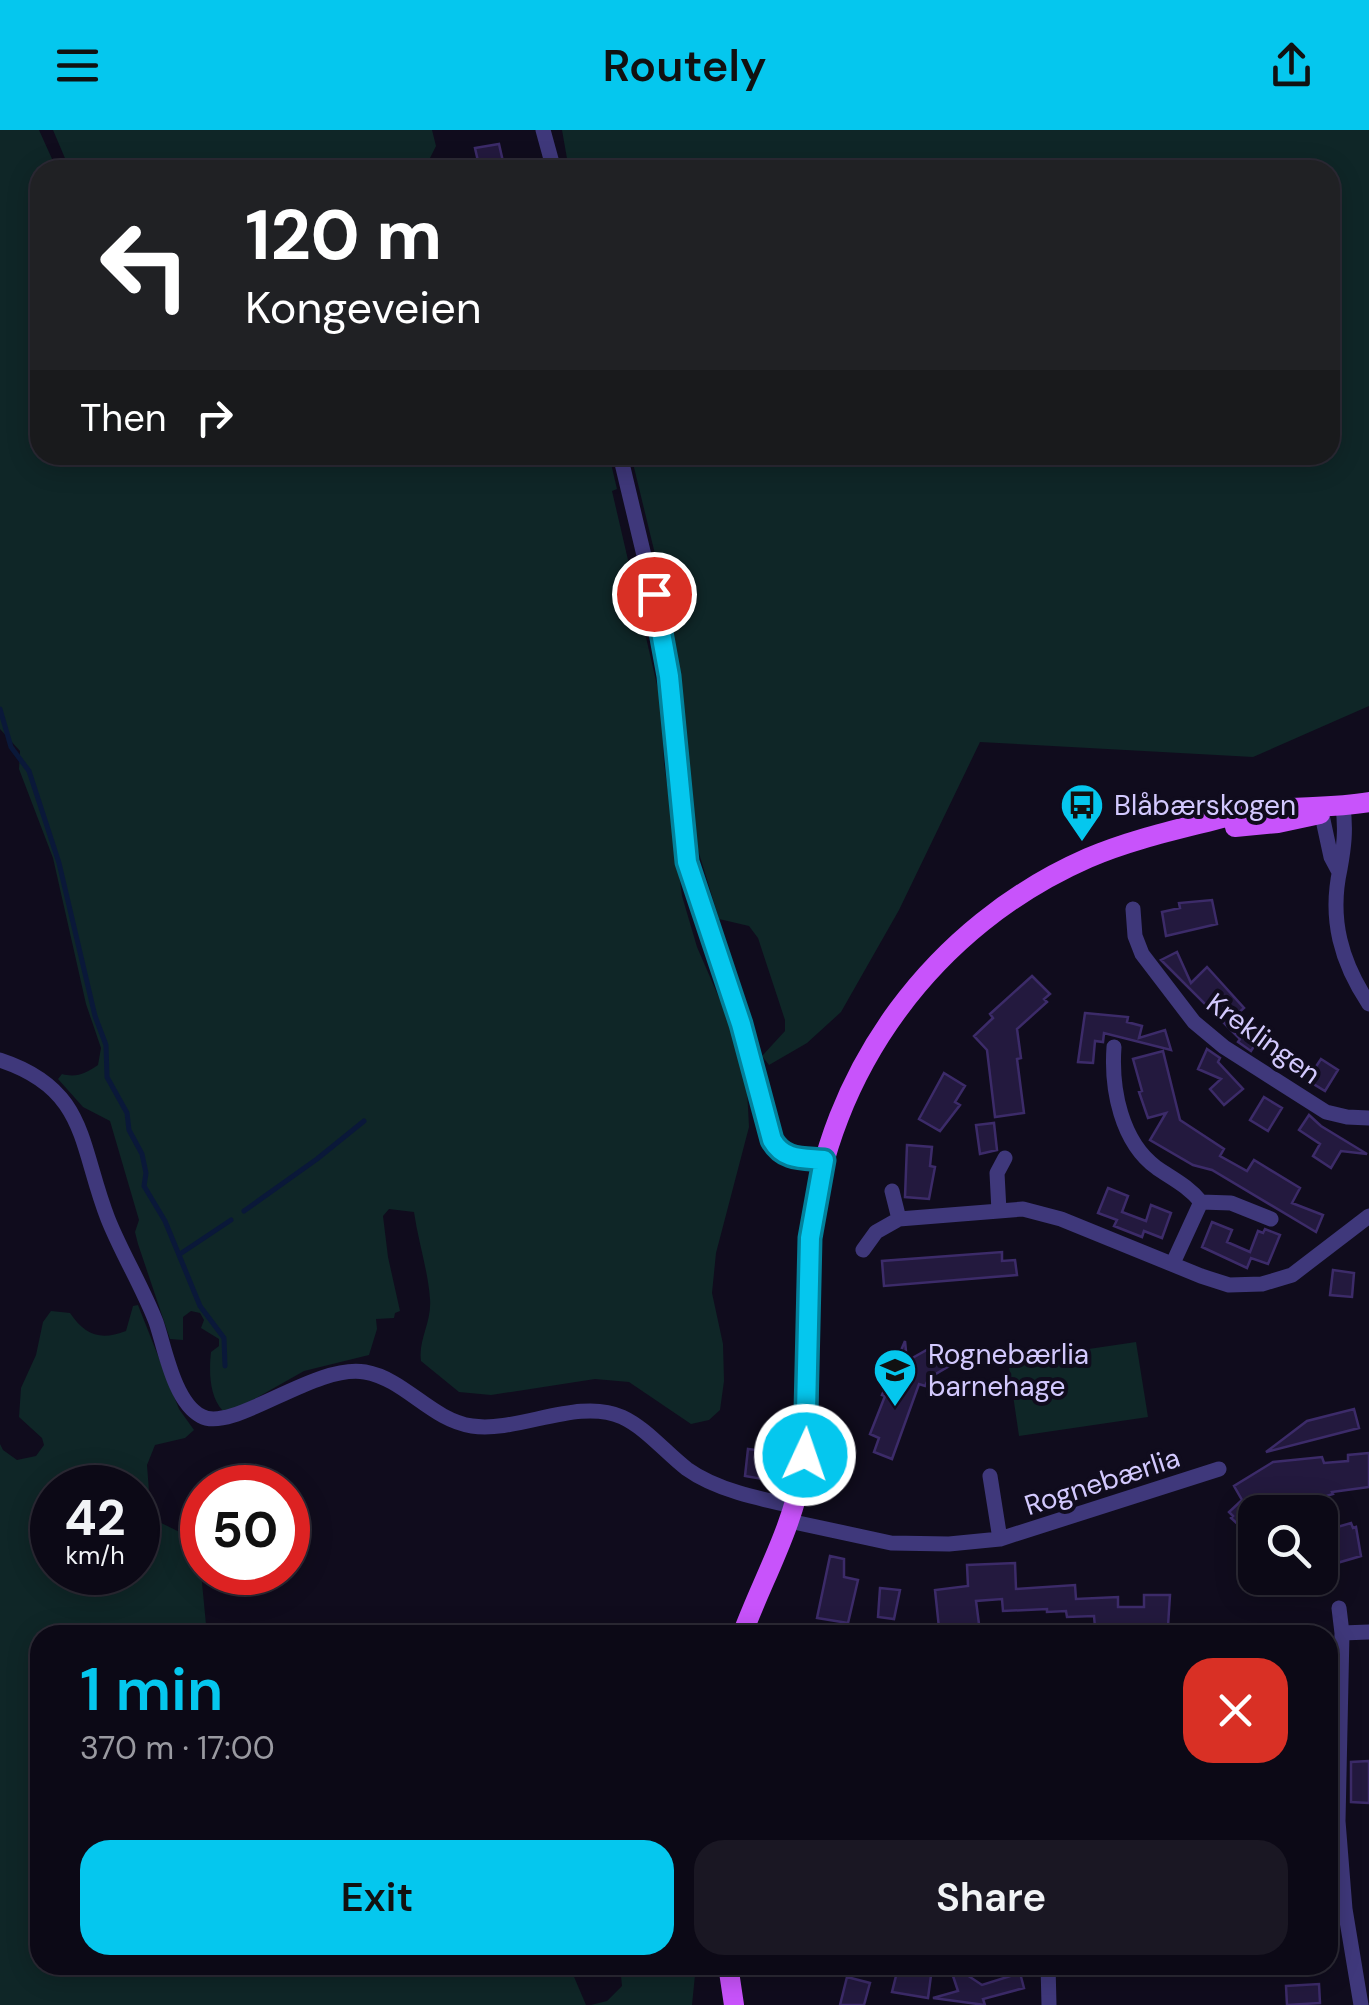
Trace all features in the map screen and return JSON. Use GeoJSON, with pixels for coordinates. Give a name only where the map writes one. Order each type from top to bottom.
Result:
{"type":"FeatureCollection","features":[{"type":"Feature","properties":{"kind":"main road"},"geometry":{"type":"LineString","coordinates":[[746,1625],[792,1514],[805,1455],[810,1238],[824,1160],[848,1095],[879,1038],[907,998],[969,932],[1019,894],[1088,858],[1134,841],[1204,824],[1251,826],[1369,802]]}},
{"type":"Feature","properties":{"kind":"main road"},"geometry":{"type":"LineString","coordinates":[[730,1975],[734,2005]]}},
{"type":"Feature","properties":{"kind":"street"},"geometry":{"type":"LineString","coordinates":[[543,130],[551,160]]}},
{"type":"Feature","properties":{"kind":"street"},"geometry":{"type":"LineString","coordinates":[[622,465],[663,635],[691,881],[741,1024],[772,1140],[782,1154],[824,1160]]}},
{"type":"Feature","properties":{"kind":"street"},"geometry":{"type":"LineString","coordinates":[[1330,808],[1346,844],[1339,872],[1339,943],[1351,976],[1369,1004]]}},
{"type":"Feature","properties":{"kind":"street","name":"Kreklingen"},"geometry":{"type":"LineString","coordinates":[[1133,910],[1135,936],[1142,954],[1194,1022],[1326,1112],[1369,1118]]}},
{"type":"Feature","properties":{"kind":"street"},"geometry":{"type":"LineString","coordinates":[[1114,1048],[1112,1074],[1132,1139],[1144,1158],[1201,1202],[1231,1203],[1271,1219]]}},
{"type":"Feature","properties":{"kind":"street","name":"Rognebærlia"},"geometry":{"type":"LineString","coordinates":[[0,1060],[28,1069],[52,1085],[68,1105],[79,1127],[109,1221],[143,1291],[179,1390],[199,1416],[215,1420],[234,1416],[330,1374],[365,1372],[393,1385],[442,1418],[470,1426],[491,1428],[598,1412],[622,1417],[703,1478],[792,1514],[892,1544],[1000,1539],[1219,1469]]}},
{"type":"Feature","properties":{"kind":"street"},"geometry":{"type":"LineString","coordinates":[[999,1211],[997,1173],[1005,1158]]}},
{"type":"Feature","properties":{"kind":"street"},"geometry":{"type":"LineString","coordinates":[[892,1190],[898,1219]]}},
{"type":"Feature","properties":{"kind":"street"},"geometry":{"type":"LineString","coordinates":[[1173,1262],[1201,1202]]}},
{"type":"Feature","properties":{"kind":"street"},"geometry":{"type":"LineString","coordinates":[[863,1250],[876,1232],[898,1219],[1022,1210],[1061,1219],[1229,1285],[1262,1284],[1292,1275],[1369,1216]]}},
{"type":"Feature","properties":{"kind":"street","name":"Rognebærlia"},"geometry":{"type":"LineString","coordinates":[[990,1476],[1000,1539]]}},
{"type":"Feature","properties":{"kind":"street"},"geometry":{"type":"LineString","coordinates":[[1338,1608],[1342,1634],[1338,1821],[1345,1909],[1361,2005]]}},
{"type":"Feature","properties":{"kind":"street"},"geometry":{"type":"LineString","coordinates":[[1342,1634],[1369,1632]]}},
{"type":"Feature","properties":{"kind":"street"},"geometry":{"type":"LineString","coordinates":[[1048,1975],[1049,2005]]}},
{"type":"Feature","properties":{"kind":"green space"},"geometry":{"type":"Polygon","coordinates":[[[0,130],[39,130],[52,160],[30,160],[30,465],[611,465],[617,489],[612,491],[661,702],[664,763],[682,896],[697,947],[740,1046],[747,1089],[749,1127],[716,1253],[712,1293],[723,1344],[720,1410],[709,1420],[691,1424],[629,1382],[595,1379],[491,1395],[459,1392],[421,1361],[430,1299],[414,1212],[389,1209],[383,1216],[400,1311],[394,1318],[376,1319],[369,1355],[304,1371],[233,1411],[223,1411],[215,1398],[210,1375],[211,1352],[219,1346],[219,1339],[201,1328],[204,1320],[200,1313],[191,1311],[183,1317],[183,1340],[170,1339],[138,1244],[135,1232],[139,1220],[110,1121],[83,1107],[58,1079],[62,1074],[81,1074],[98,1065],[101,1048],[86,1004],[53,858],[19,769],[20,751],[0,729],[0,130]]]}},
{"type":"Feature","properties":{"kind":"green space"},"geometry":{"type":"Polygon","coordinates":[[[53,130],[432,130],[436,146],[429,160],[66,160],[53,130]]]}},
{"type":"Feature","properties":{"kind":"green space"},"geometry":{"type":"Polygon","coordinates":[[[562,130],[1369,130],[1369,706],[1253,757],[980,742],[899,910],[841,1012],[807,1043],[769,1065],[762,1056],[785,1031],[785,1020],[758,938],[749,926],[719,919],[698,850],[670,616],[633,465],[1340,465],[1340,160],[567,160],[562,130]]]}},
{"type":"Feature","properties":{"kind":"green space"},"geometry":{"type":"Polygon","coordinates":[[[138,1305],[179,1409],[194,1430],[185,1438],[155,1445],[147,1465],[30,1465],[30,1595],[160,1595],[160,1522],[180,1532],[180,1595],[203,1595],[206,1625],[30,1625],[30,1975],[573,1975],[586,2005],[0,2005],[0,1444],[17,1460],[36,1456],[44,1445],[42,1438],[19,1417],[21,1388],[36,1355],[43,1322],[51,1311],[70,1313],[87,1331],[108,1336],[126,1331],[133,1306],[138,1305]]]}},
{"type":"Feature","properties":{"kind":"green space"},"geometry":{"type":"Polygon","coordinates":[[[1136,1342],[1148,1417],[1019,1436],[1008,1361],[1136,1342]]]}},
{"type":"Feature","properties":{"kind":"green space"},"geometry":{"type":"Polygon","coordinates":[[[621,1975],[695,1975],[692,2005],[591,2005],[607,2001],[622,1986],[621,1975]]]}},
{"type":"Feature","properties":{"kind":"building"},"geometry":{"type":"Polygon","coordinates":[[[499,144],[503,160],[478,160],[475,148],[499,144]]]}},
{"type":"Feature","properties":{"kind":"building"},"geometry":{"type":"Polygon","coordinates":[[[1212,900],[1217,924],[1166,936],[1162,912],[1180,908],[1179,903],[1212,900]]]}},
{"type":"Feature","properties":{"kind":"building"},"geometry":{"type":"Polygon","coordinates":[[[1177,952],[1191,983],[1207,967],[1244,1008],[1232,1019],[1260,1037],[1251,1051],[1161,960],[1177,952]]]}},
{"type":"Feature","properties":{"kind":"building"},"geometry":{"type":"Polygon","coordinates":[[[1032,976],[1050,994],[1044,999],[1047,1002],[1017,1029],[1024,1113],[995,1117],[987,1050],[974,1036],[993,1018],[990,1014],[1032,976]]]}},
{"type":"Feature","properties":{"kind":"building"},"geometry":{"type":"Polygon","coordinates":[[[1085,1013],[1128,1017],[1127,1022],[1142,1026],[1139,1038],[1165,1030],[1171,1050],[1104,1033],[1103,1042],[1095,1041],[1093,1063],[1078,1062],[1085,1013]]]}},
{"type":"Feature","properties":{"kind":"building"},"geometry":{"type":"Polygon","coordinates":[[[1207,1049],[1220,1058],[1218,1062],[1243,1089],[1224,1105],[1210,1089],[1221,1079],[1198,1069],[1207,1049]]]}},
{"type":"Feature","properties":{"kind":"building"},"geometry":{"type":"Polygon","coordinates":[[[1163,1051],[1180,1120],[1224,1149],[1220,1156],[1247,1171],[1254,1160],[1300,1188],[1292,1203],[1323,1215],[1316,1232],[1212,1170],[1193,1165],[1150,1140],[1166,1113],[1148,1118],[1133,1059],[1163,1051]]]}},
{"type":"Feature","properties":{"kind":"building"},"geometry":{"type":"Polygon","coordinates":[[[1321,1059],[1338,1070],[1325,1091],[1307,1080],[1321,1059]]]}},
{"type":"Feature","properties":{"kind":"building"},"geometry":{"type":"Polygon","coordinates":[[[944,1073],[965,1086],[955,1102],[960,1105],[940,1131],[919,1119],[944,1073]]]}},
{"type":"Feature","properties":{"kind":"building"},"geometry":{"type":"Polygon","coordinates":[[[1264,1097],[1282,1108],[1268,1131],[1250,1120],[1264,1097]]]}},
{"type":"Feature","properties":{"kind":"building"},"geometry":{"type":"Polygon","coordinates":[[[1309,1115],[1367,1154],[1341,1151],[1331,1168],[1313,1156],[1320,1144],[1299,1130],[1309,1115]]]}},
{"type":"Feature","properties":{"kind":"building"},"geometry":{"type":"Polygon","coordinates":[[[994,1123],[997,1150],[980,1154],[976,1125],[994,1123]]]}},
{"type":"Feature","properties":{"kind":"building"},"geometry":{"type":"Polygon","coordinates":[[[907,1145],[932,1147],[930,1166],[935,1167],[929,1199],[905,1197],[907,1145]]]}},
{"type":"Feature","properties":{"kind":"building"},"geometry":{"type":"Polygon","coordinates":[[[1108,1188],[1128,1196],[1122,1212],[1146,1221],[1151,1205],[1171,1213],[1162,1238],[1144,1231],[1142,1237],[1114,1226],[1117,1220],[1098,1213],[1108,1188]]]}},
{"type":"Feature","properties":{"kind":"building"},"geometry":{"type":"Polygon","coordinates":[[[1212,1222],[1232,1230],[1227,1242],[1250,1252],[1258,1231],[1263,1233],[1265,1229],[1280,1235],[1268,1264],[1251,1258],[1247,1268],[1202,1247],[1212,1222]]]}},
{"type":"Feature","properties":{"kind":"building"},"geometry":{"type":"Polygon","coordinates":[[[1002,1252],[1002,1261],[1015,1260],[1017,1275],[884,1286],[882,1261],[1002,1252]]]}},
{"type":"Feature","properties":{"kind":"building"},"geometry":{"type":"Polygon","coordinates":[[[1333,1270],[1354,1273],[1352,1297],[1330,1295],[1333,1270]]]}},
{"type":"Feature","properties":{"kind":"building","name":"Rognebærlia barnehage"},"geometry":{"type":"Polygon","coordinates":[[[905,1341],[907,1361],[939,1343],[951,1365],[929,1378],[925,1386],[919,1384],[892,1459],[874,1452],[879,1438],[870,1434],[905,1341]]]}},
{"type":"Feature","properties":{"kind":"building"},"geometry":{"type":"Polygon","coordinates":[[[1354,1409],[1359,1428],[1266,1452],[1307,1421],[1354,1409]]]}},
{"type":"Feature","properties":{"kind":"building"},"geometry":{"type":"Polygon","coordinates":[[[748,1449],[771,1452],[768,1480],[745,1476],[748,1449]]]}},
{"type":"Feature","properties":{"kind":"building"},"geometry":{"type":"Polygon","coordinates":[[[1369,1453],[1369,1487],[1330,1495],[1239,1495],[1234,1486],[1273,1462],[1322,1457],[1324,1463],[1348,1461],[1348,1455],[1369,1453]]]}},
{"type":"Feature","properties":{"kind":"building"},"geometry":{"type":"Polygon","coordinates":[[[1238,1504],[1238,1524],[1231,1518],[1229,1512],[1238,1504]]]}},
{"type":"Feature","properties":{"kind":"building"},"geometry":{"type":"Polygon","coordinates":[[[1351,1523],[1356,1527],[1361,1556],[1338,1563],[1338,1527],[1351,1523]]]}},
{"type":"Feature","properties":{"kind":"building"},"geometry":{"type":"Polygon","coordinates":[[[830,1556],[844,1559],[844,1577],[858,1580],[848,1623],[817,1618],[830,1556]]]}},
{"type":"Feature","properties":{"kind":"building"},"geometry":{"type":"Polygon","coordinates":[[[1015,1563],[1016,1589],[1075,1585],[1076,1599],[1118,1597],[1118,1607],[1144,1607],[1144,1595],[1170,1595],[1168,1625],[1095,1625],[1094,1616],[1067,1617],[1066,1611],[1003,1611],[1002,1599],[976,1601],[979,1624],[939,1625],[935,1590],[968,1586],[967,1565],[1015,1563]]]}},
{"type":"Feature","properties":{"kind":"building"},"geometry":{"type":"Polygon","coordinates":[[[880,1588],[900,1590],[894,1619],[878,1617],[880,1588]]]}},
{"type":"Feature","properties":{"kind":"building"},"geometry":{"type":"Polygon","coordinates":[[[1369,1761],[1369,1803],[1351,1802],[1351,1762],[1369,1761]]]}},
{"type":"Feature","properties":{"kind":"building"},"geometry":{"type":"Polygon","coordinates":[[[896,1975],[931,1975],[928,1998],[892,1992],[896,1975]]]}},
{"type":"Feature","properties":{"kind":"building"},"geometry":{"type":"Polygon","coordinates":[[[967,1975],[982,1985],[1021,1975],[1024,1988],[983,1999],[985,2005],[933,1998],[958,1991],[953,1976],[967,1975]]]}},
{"type":"Feature","properties":{"kind":"building"},"geometry":{"type":"Polygon","coordinates":[[[847,1977],[870,1983],[864,2005],[840,2005],[847,1977]]]}},
{"type":"Feature","properties":{"kind":"building"},"geometry":{"type":"Polygon","coordinates":[[[1319,1984],[1320,2003],[1287,2005],[1286,1986],[1319,1984]]]}},
{"type":"Feature","properties":{"kind":"waterway"},"geometry":{"type":"LineString","coordinates":[[0,709],[11,747],[29,771],[59,863],[95,1016],[106,1045],[107,1077],[127,1113],[129,1130],[142,1154],[144,1186],[165,1221],[200,1306],[224,1338],[225,1366]]}},
{"type":"Feature","properties":{"kind":"waterway"},"geometry":{"type":"LineString","coordinates":[[244,1211],[364,1121]]}},
{"type":"Feature","properties":{"kind":"waterway"},"geometry":{"type":"LineString","coordinates":[[180,1254],[231,1220]]}},
{"type":"Feature","properties":{"kind":"place","name":"Blåbærskogen"},"geometry":{"type":"Point","coordinates":[1082,843]}},
{"type":"Feature","properties":{"kind":"place","name":"Rognebærlia barnehage"},"geometry":{"type":"Point","coordinates":[895,1408]}},
{"type":"Feature","properties":{"kind":"route"},"geometry":{"type":"LineString","coordinates":[[654,594],[669,676],[684,844],[691,881],[741,1024],[772,1140],[782,1154],[824,1160],[813,1211],[808,1266],[805,1455]]}}]}
